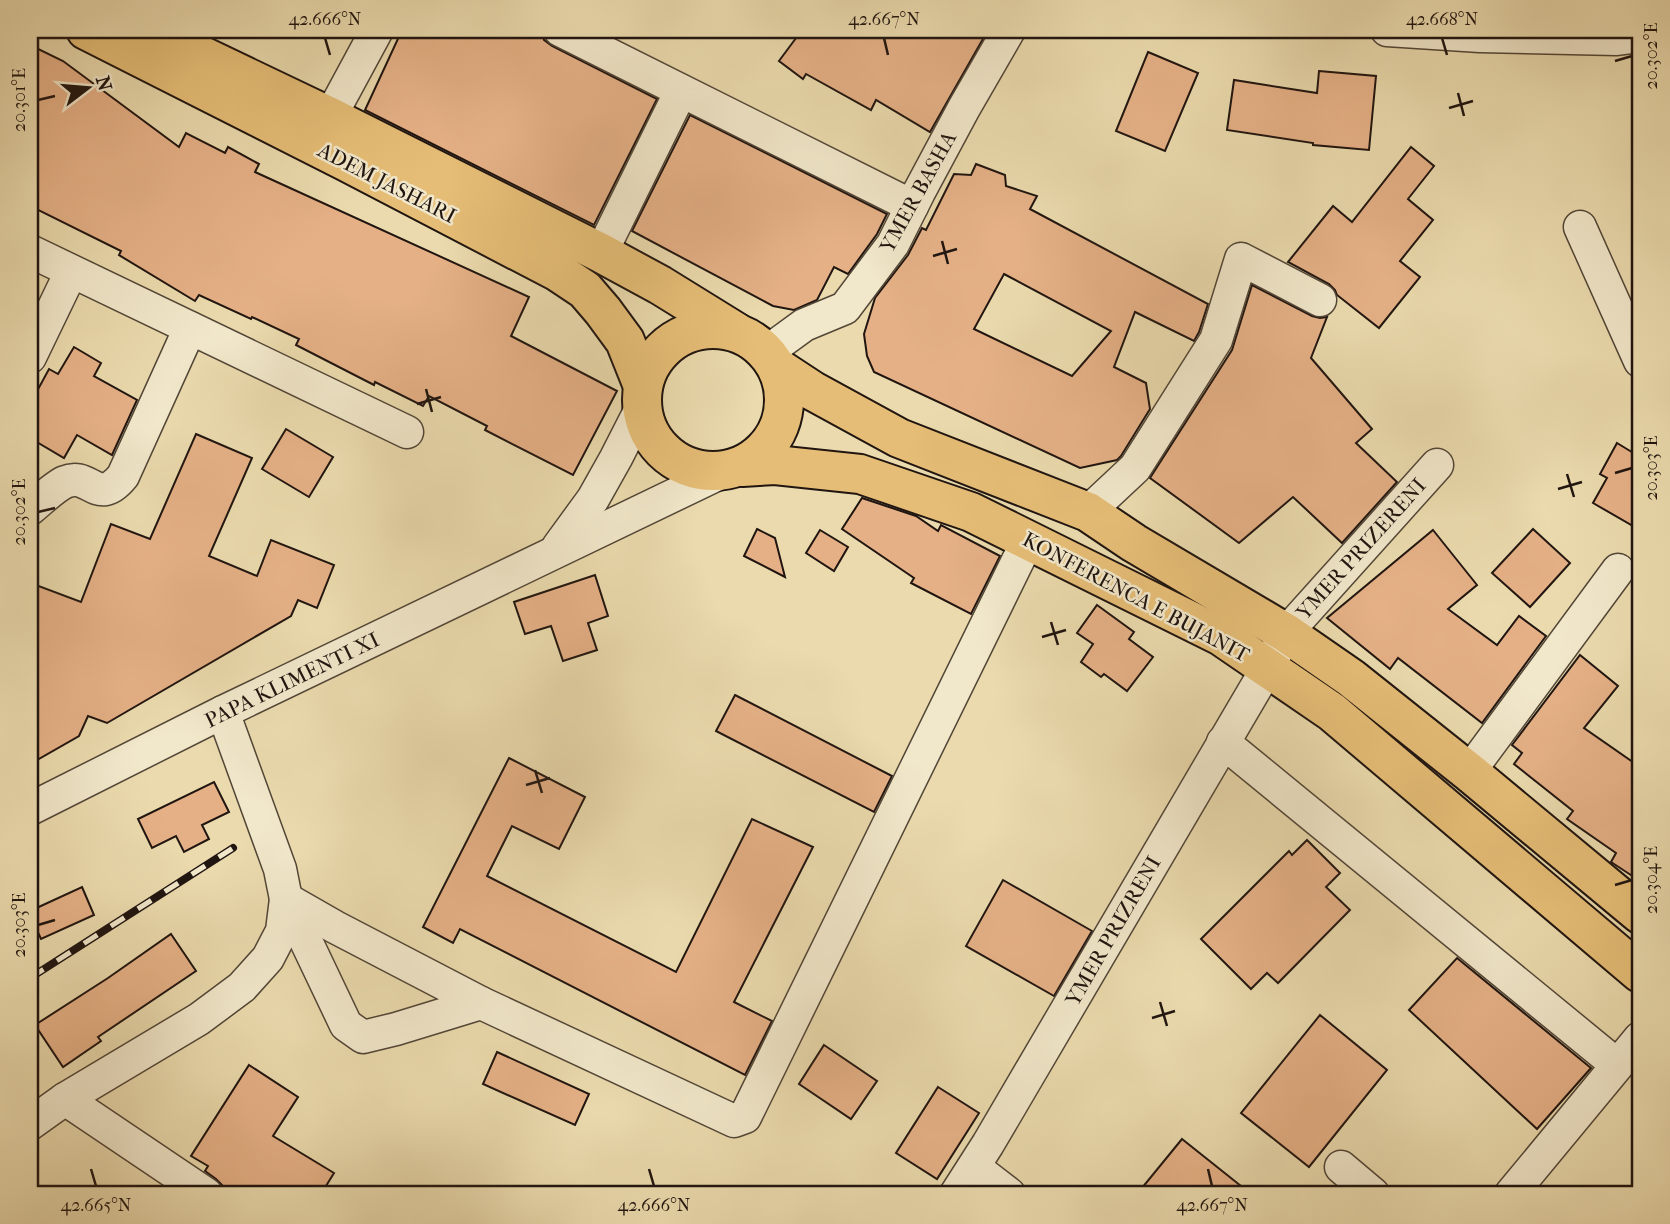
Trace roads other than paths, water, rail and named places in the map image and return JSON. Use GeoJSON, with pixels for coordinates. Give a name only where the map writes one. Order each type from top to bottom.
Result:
{"type":"FeatureCollection","features":[{"type":"Feature","properties":{"kind":"main road","name":"ADEM JASHARI"},"geometry":{"type":"LineString","coordinates":[[86,30],[558,272],[585,290],[625,341],[642,396]]}},
{"type":"Feature","properties":{"kind":"main road","name":"ADEM JASHARI"},"geometry":{"type":"LineString","coordinates":[[148,30],[330,117],[601,253],[660,285],[760,351]]}},
{"type":"Feature","properties":{"kind":"main road"},"geometry":{"type":"LineString","coordinates":[[716,328],[760,351],[784,386],[785,406],[781,425],[772,442],[759,456],[732,469],[703,471],[685,467],[668,456],[655,442],[646,425],[642,396],[650,367],[662,350],[677,338],[716,328]]}},
{"type":"Feature","properties":{"kind":"main road","name":"KONFERENCA E BUJANIT"},"geometry":{"type":"LineString","coordinates":[[760,351],[813,391],[899,438],[1088,512],[1134,543],[1286,633],[1351,678],[1640,914]]}},
{"type":"Feature","properties":{"kind":"main road","name":"KONFERENCA E BUJANIT"},"geometry":{"type":"LineString","coordinates":[[732,469],[775,465],[860,474],[971,512],[1221,636],[1332,712],[1640,973]]}},
{"type":"Feature","properties":{"kind":"street","name":"ADEM JASHARI"},"geometry":{"type":"LineString","coordinates":[[330,117],[377,30]]}},
{"type":"Feature","properties":{"kind":"street"},"geometry":{"type":"LineString","coordinates":[[560,30],[912,206]]}},
{"type":"Feature","properties":{"kind":"street","name":"YMER BASHA"},"geometry":{"type":"LineString","coordinates":[[760,351],[804,325],[845,308],[893,244],[964,108],[1009,30]]}},
{"type":"Feature","properties":{"kind":"street"},"geometry":{"type":"LineString","coordinates":[[1387,30],[1480,36],[1616,39],[1640,36]]}},
{"type":"Feature","properties":{"kind":"street"},"geometry":{"type":"LineString","coordinates":[[601,253],[681,90]]}},
{"type":"Feature","properties":{"kind":"street"},"geometry":{"type":"LineString","coordinates":[[1580,227],[1640,361]]}},
{"type":"Feature","properties":{"kind":"street"},"geometry":{"type":"LineString","coordinates":[[30,250],[407,432]]}},
{"type":"Feature","properties":{"kind":"street"},"geometry":{"type":"LineString","coordinates":[[1088,512],[1135,468],[1216,340],[1241,259],[1320,300]]}},
{"type":"Feature","properties":{"kind":"street"},"geometry":{"type":"LineString","coordinates":[[30,356],[72,272]]}},
{"type":"Feature","properties":{"kind":"street"},"geometry":{"type":"LineString","coordinates":[[30,509],[65,482],[77,480],[102,490],[114,487],[123,476],[190,328]]}},
{"type":"Feature","properties":{"kind":"street"},"geometry":{"type":"LineString","coordinates":[[555,551],[593,499],[616,458],[642,396]]}},
{"type":"Feature","properties":{"kind":"street","name":"YMER PRIZERENI"},"geometry":{"type":"LineString","coordinates":[[1268,667],[1286,633],[1437,465]]}},
{"type":"Feature","properties":{"kind":"street","name":"PAPA KLIMENTI XI"},"geometry":{"type":"LineString","coordinates":[[30,809],[555,551],[732,469]]}},
{"type":"Feature","properties":{"kind":"street"},"geometry":{"type":"LineString","coordinates":[[286,899],[481,1003],[734,1121],[745,1117],[1028,540]]}},
{"type":"Feature","properties":{"kind":"street"},"geometry":{"type":"LineString","coordinates":[[1469,772],[1618,570]]}},
{"type":"Feature","properties":{"kind":"street","name":"YMER PRIZRENI"},"geometry":{"type":"LineString","coordinates":[[956,1194],[1268,667]]}},
{"type":"Feature","properties":{"kind":"street"},"geometry":{"type":"LineString","coordinates":[[223,712],[280,869],[286,899],[346,1025],[363,1037],[481,1003]]}},
{"type":"Feature","properties":{"kind":"street"},"geometry":{"type":"LineString","coordinates":[[1223,742],[1617,1065]]}},
{"type":"Feature","properties":{"kind":"street"},"geometry":{"type":"LineString","coordinates":[[30,1124],[65,1099],[199,1019],[242,987],[268,958],[282,932],[286,899]]}},
{"type":"Feature","properties":{"kind":"street"},"geometry":{"type":"LineString","coordinates":[[1511,1194],[1640,1038]]}},
{"type":"Feature","properties":{"kind":"street"},"geometry":{"type":"LineString","coordinates":[[65,1099],[206,1194]]}},
{"type":"Feature","properties":{"kind":"street"},"geometry":{"type":"LineString","coordinates":[[974,1167],[1009,1194]]}},
{"type":"Feature","properties":{"kind":"street"},"geometry":{"type":"LineString","coordinates":[[1340,1167],[1373,1194]]}},
{"type":"Feature","properties":{"kind":"railway"},"geometry":{"type":"LineString","coordinates":[[30,978],[233,848]]}}]}
